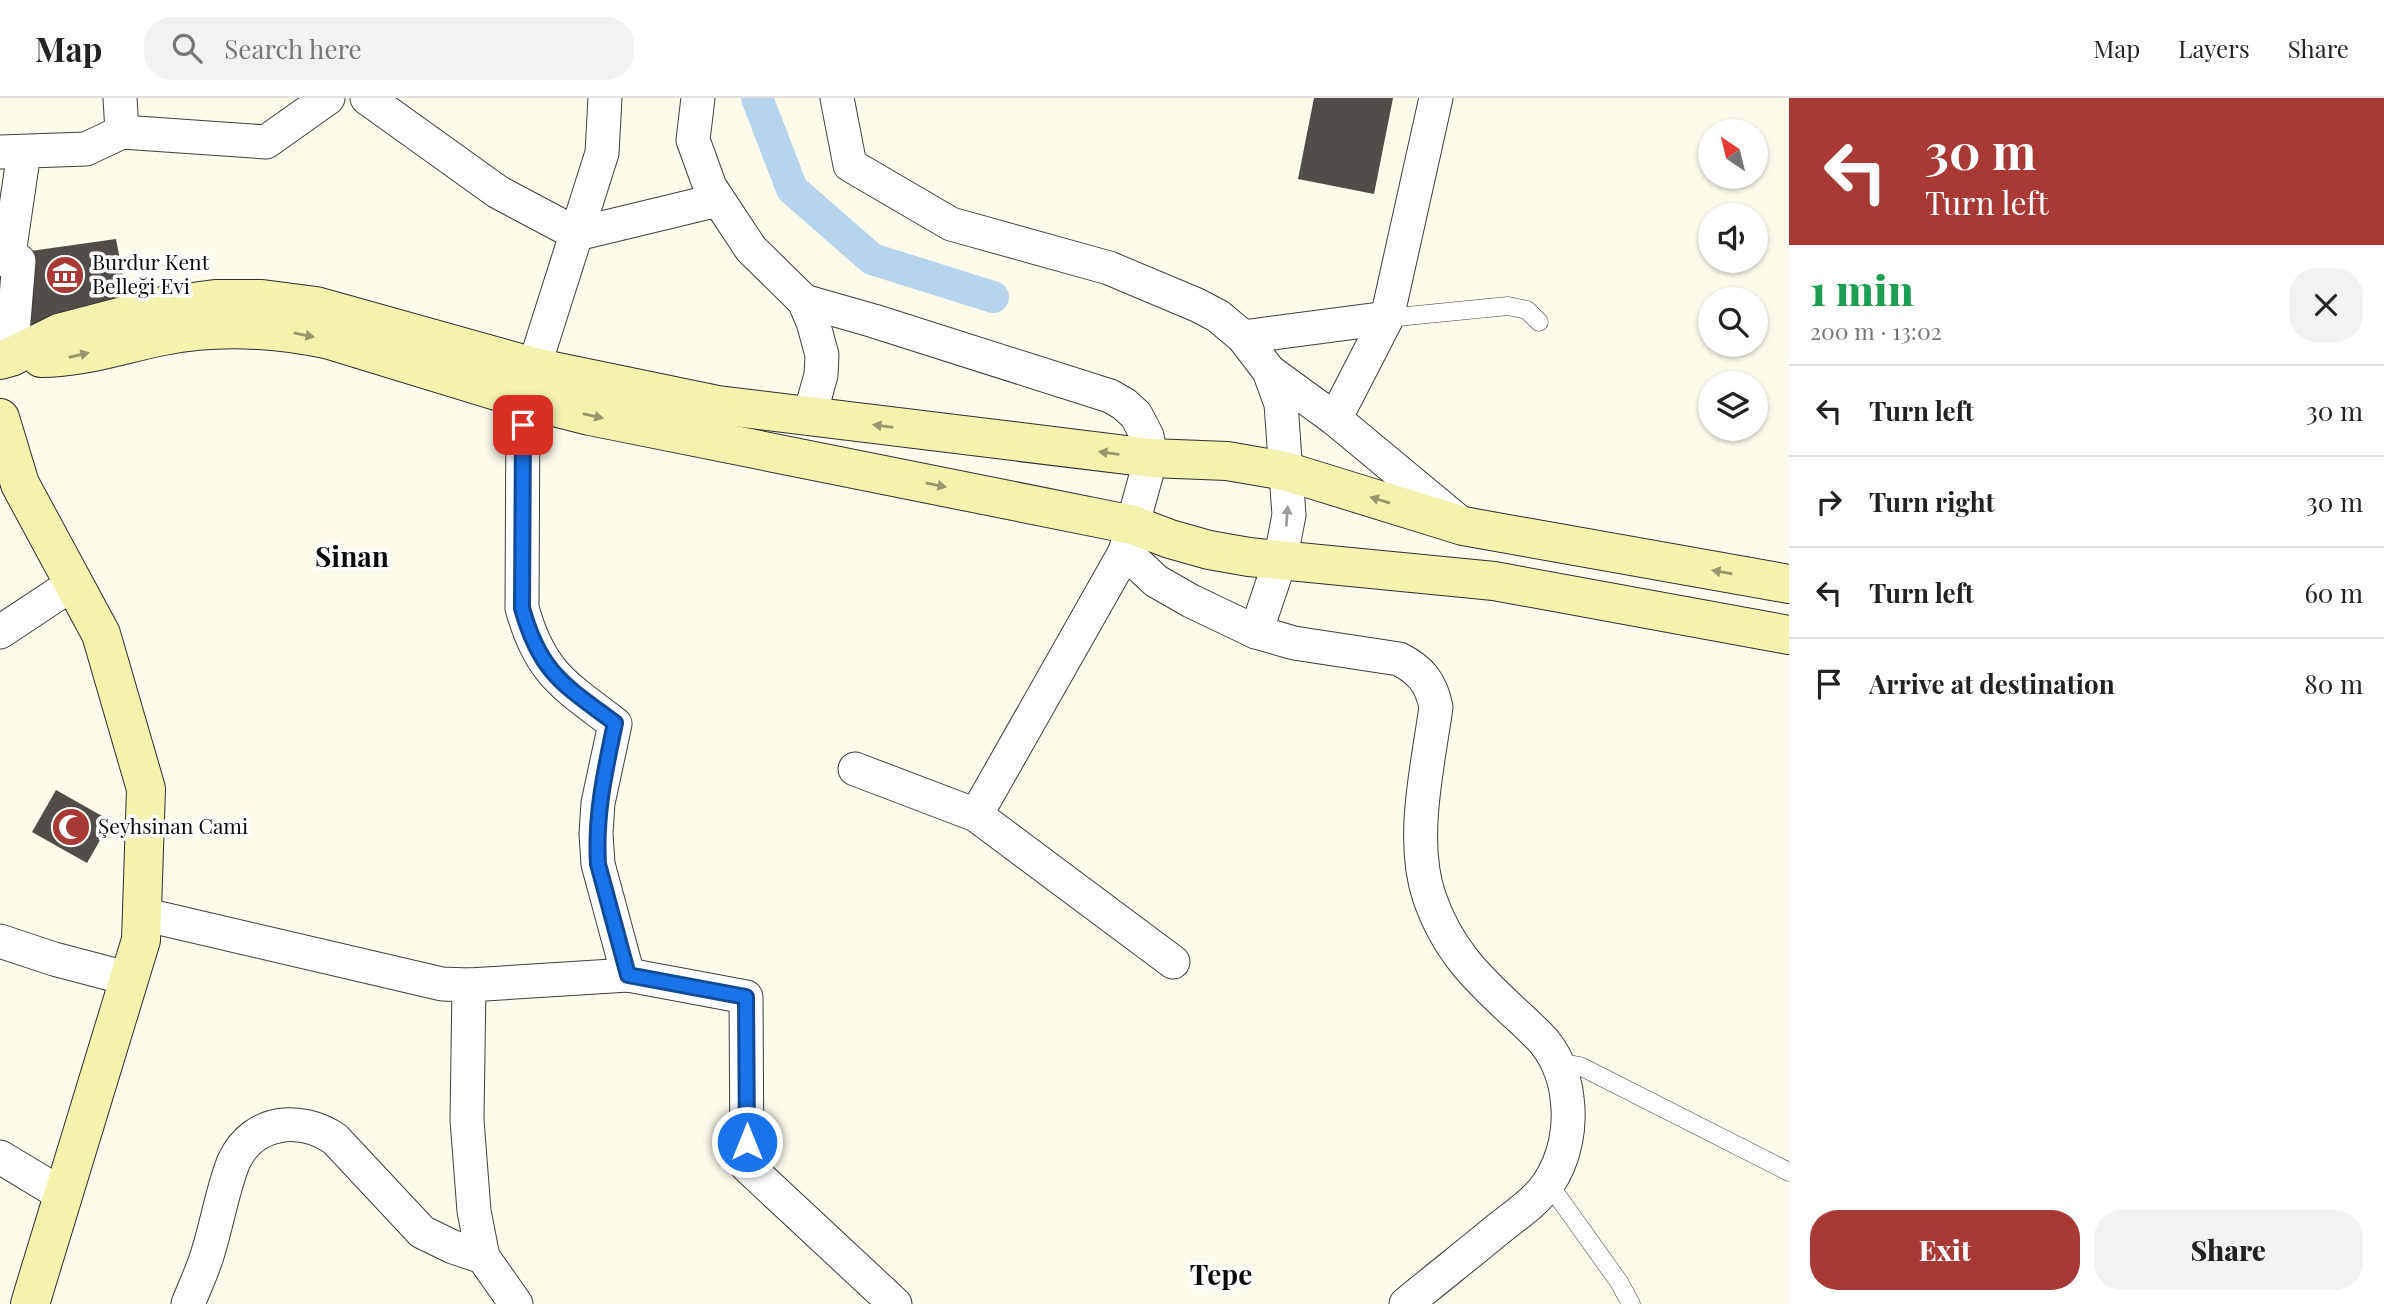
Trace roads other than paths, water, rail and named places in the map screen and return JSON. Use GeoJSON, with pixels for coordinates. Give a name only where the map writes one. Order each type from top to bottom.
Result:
{"type":"FeatureCollection","features":[{"type":"Feature","properties":{"kind":"main road"},"geometry":{"type":"LineString","coordinates":[[6,359],[59,333],[162,306],[215,299],[262,299],[316,306],[657,431],[1129,538],[1170,539],[1209,550],[1280,561],[1494,581],[1789,635]]}},
{"type":"Feature","properties":{"kind":"main road"},"geometry":{"type":"LineString","coordinates":[[528,383],[1151,458],[1227,461],[1285,471],[1463,526],[1789,584]]}},
{"type":"Feature","properties":{"kind":"main road"},"geometry":{"type":"LineString","coordinates":[[0,418],[20,484],[101,634],[146,789],[141,940],[30,1304]]}},
{"type":"Feature","properties":{"kind":"street"},"geometry":{"type":"LineString","coordinates":[[120,98],[122,132]]}},
{"type":"Feature","properties":{"kind":"street"},"geometry":{"type":"LineString","coordinates":[[6,359],[19,261],[8,261],[12,152],[86,149],[122,132],[266,142],[328,98]]}},
{"type":"Feature","properties":{"kind":"street"},"geometry":{"type":"LineString","coordinates":[[366,98],[498,192],[577,234],[719,200]]}},
{"type":"Feature","properties":{"kind":"street"},"geometry":{"type":"LineString","coordinates":[[605,98],[602,153],[528,383],[522,608],[529,635],[541,658],[559,681],[615,723],[598,803],[596,834],[598,864],[628,975]]}},
{"type":"Feature","properties":{"kind":"street"},"geometry":{"type":"LineString","coordinates":[[698,98],[694,140],[710,187],[751,249],[804,301],[822,355],[821,376],[809,418]]}},
{"type":"Feature","properties":{"kind":"street"},"geometry":{"type":"LineString","coordinates":[[837,98],[850,165],[951,224],[1109,268],[1197,305],[1218,316],[1243,337],[1269,372],[1281,404],[1289,515],[1280,561],[1256,632]]}},
{"type":"Feature","properties":{"kind":"street"},"geometry":{"type":"LineString","coordinates":[[1335,419],[1387,318],[1436,98]]}},
{"type":"Feature","properties":{"kind":"street"},"geometry":{"type":"LineString","coordinates":[[804,301],[1110,396],[1136,415],[1147,436],[1151,458],[1129,538],[976,815]]}},
{"type":"Feature","properties":{"kind":"street"},"geometry":{"type":"LineString","coordinates":[[1243,337],[1387,318]]}},
{"type":"Feature","properties":{"kind":"street"},"geometry":{"type":"LineString","coordinates":[[1269,372],[1335,419],[1463,526]]}},
{"type":"Feature","properties":{"kind":"street"},"geometry":{"type":"LineString","coordinates":[[1129,538],[1156,581],[1191,601],[1256,632],[1294,643],[1399,659],[1414,666],[1425,677],[1432,690],[1436,706],[1421,822],[1421,856],[1427,893],[1439,924],[1458,957],[1542,1039],[1557,1062],[1566,1088],[1569,1117],[1564,1149],[1549,1184],[1538,1198],[1406,1304]]}},
{"type":"Feature","properties":{"kind":"street"},"geometry":{"type":"LineString","coordinates":[[0,632],[74,583]]}},
{"type":"Feature","properties":{"kind":"street"},"geometry":{"type":"LineString","coordinates":[[855,769],[976,815],[1173,962]]}},
{"type":"Feature","properties":{"kind":"street"},"geometry":{"type":"LineString","coordinates":[[142,914],[442,984],[469,985],[628,975],[746,997],[747,1166],[895,1304]]}},
{"type":"Feature","properties":{"kind":"street"},"geometry":{"type":"LineString","coordinates":[[0,941],[54,959],[130,979]]}},
{"type":"Feature","properties":{"kind":"street"},"geometry":{"type":"LineString","coordinates":[[469,985],[467,1120],[474,1211],[483,1257],[516,1304]]}},
{"type":"Feature","properties":{"kind":"street"},"geometry":{"type":"LineString","coordinates":[[188,1304],[208,1253],[234,1161],[257,1135],[272,1127],[288,1124],[321,1129],[335,1139],[422,1232],[453,1247],[483,1257]]}},
{"type":"Feature","properties":{"kind":"street"},"geometry":{"type":"LineString","coordinates":[[0,1157],[62,1195]]}},
{"type":"Feature","properties":{"kind":"lane"},"geometry":{"type":"LineString","coordinates":[[1387,318],[1508,306],[1527,310],[1539,321]]}},
{"type":"Feature","properties":{"kind":"lane"},"geometry":{"type":"LineString","coordinates":[[1557,1062],[1580,1066],[1789,1172]]}},
{"type":"Feature","properties":{"kind":"lane"},"geometry":{"type":"LineString","coordinates":[[1549,1184],[1619,1282],[1631,1304]]}},
{"type":"Feature","properties":{"kind":"waterway"},"geometry":{"type":"LineString","coordinates":[[757,98],[792,189],[872,259],[993,297]]}},
{"type":"Feature","properties":{"kind":"place","name":"Burdur Kent Belleği Evi"},"geometry":{"type":"Point","coordinates":[65,275]}},
{"type":"Feature","properties":{"kind":"place","name":"Şeyhsinan Cami"},"geometry":{"type":"Point","coordinates":[71,827]}},
{"type":"Feature","properties":{"kind":"district","name":"Sinan"},"geometry":{"type":"Point","coordinates":[352,557]}},
{"type":"Feature","properties":{"kind":"district","name":"Tepe"},"geometry":{"type":"Point","coordinates":[1221,1275]}}]}
